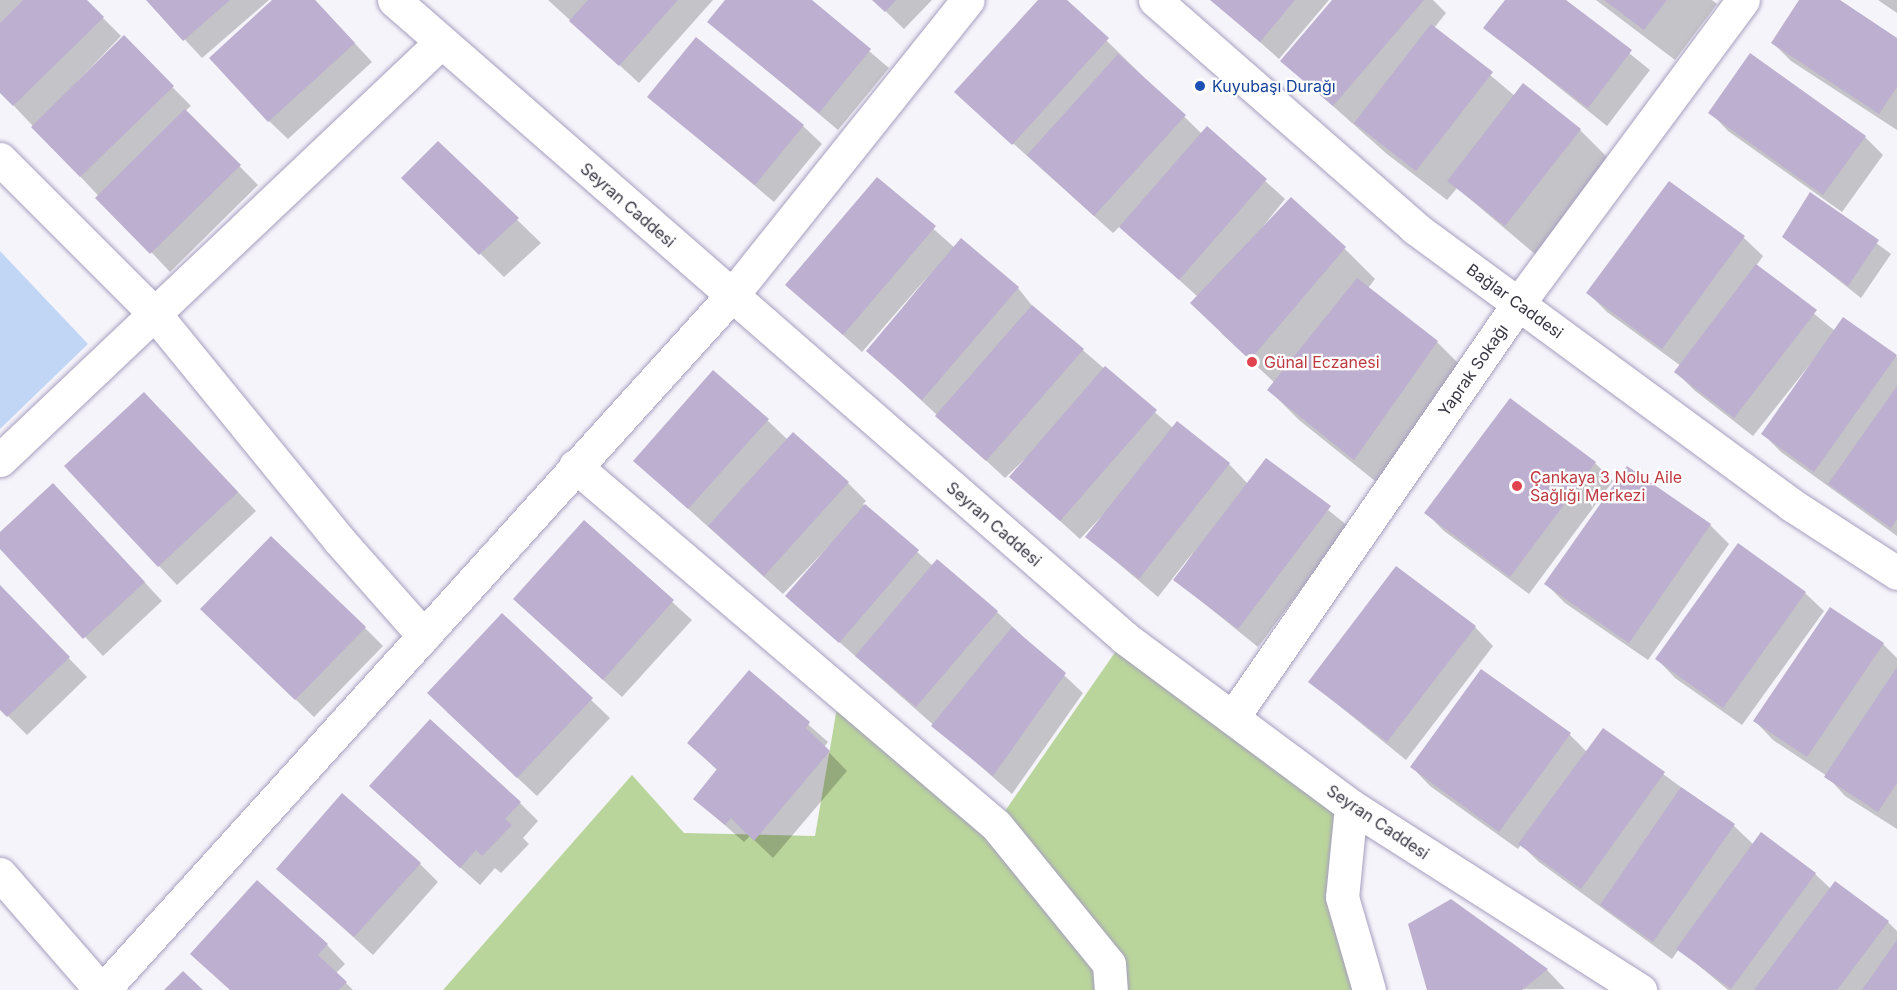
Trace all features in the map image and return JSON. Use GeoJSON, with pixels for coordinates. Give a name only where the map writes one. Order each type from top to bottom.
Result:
{"type":"FeatureCollection","features":[{"type":"Feature","properties":{"kind":"street","name":"Seyran Caddesi"},"geometry":{"type":"LineString","coordinates":[[394,0],[440,43],[733,294],[1125,638],[1351,807],[1640,990]]}},
{"type":"Feature","properties":{"kind":"street"},"geometry":{"type":"LineString","coordinates":[[0,874],[102,990],[733,294],[968,0]]}},
{"type":"Feature","properties":{"kind":"street","name":"Bağlar Caddesi"},"geometry":{"type":"LineString","coordinates":[[1155,0],[1415,228],[1792,506],[1897,573]]}},
{"type":"Feature","properties":{"kind":"street","name":"Yaprak Sokağı"},"geometry":{"type":"LineString","coordinates":[[1233,717],[1518,304],[1743,0]]}},
{"type":"Feature","properties":{"kind":"street"},"geometry":{"type":"LineString","coordinates":[[0,460],[440,43]]}},
{"type":"Feature","properties":{"kind":"street"},"geometry":{"type":"LineString","coordinates":[[0,159],[154,314],[339,540],[424,636]]}},
{"type":"Feature","properties":{"kind":"street"},"geometry":{"type":"LineString","coordinates":[[575,466],[996,825],[1109,964],[1111,990]]}},
{"type":"Feature","properties":{"kind":"street"},"geometry":{"type":"LineString","coordinates":[[1351,807],[1342,897],[1369,990]]}},
{"type":"Feature","properties":{"kind":"green space"},"geometry":{"type":"Polygon","coordinates":[[[1125,638],[1351,806],[1342,897],[1369,990],[443,990],[632,775],[684,833],[815,836],[840,690],[996,824],[1125,638]]]}},
{"type":"Feature","properties":{"kind":"water"},"geometry":{"type":"Polygon","coordinates":[[[0,251],[88,344],[0,429],[0,251]]]}},
{"type":"Feature","properties":{"kind":"building"},"geometry":{"type":"Polygon","coordinates":[[[23,0],[87,0],[104,17],[13,106],[0,93],[0,23],[23,0]]]}},
{"type":"Feature","properties":{"kind":"building"},"geometry":{"type":"Polygon","coordinates":[[[146,0],[230,0],[183,41],[146,0]]]}},
{"type":"Feature","properties":{"kind":"building"},"geometry":{"type":"Polygon","coordinates":[[[272,0],[315,0],[355,43],[268,122],[209,58],[272,0]]]}},
{"type":"Feature","properties":{"kind":"building"},"geometry":{"type":"Polygon","coordinates":[[[588,0],[678,0],[619,66],[569,21],[588,0]]]}},
{"type":"Feature","properties":{"kind":"building"},"geometry":{"type":"Polygon","coordinates":[[[725,0],[812,0],[871,49],[819,113],[707,22],[725,0]]]}},
{"type":"Feature","properties":{"kind":"building"},"geometry":{"type":"Polygon","coordinates":[[[872,0],[896,0],[885,12],[872,0]]]}},
{"type":"Feature","properties":{"kind":"building"},"geometry":{"type":"Polygon","coordinates":[[[1038,0],[1067,0],[1109,38],[1012,145],[954,92],[1038,0]]]}},
{"type":"Feature","properties":{"kind":"building"},"geometry":{"type":"Polygon","coordinates":[[[1210,0],[1295,0],[1260,42],[1210,0]]]}},
{"type":"Feature","properties":{"kind":"building"},"geometry":{"type":"Polygon","coordinates":[[[1332,0],[1424,0],[1333,106],[1280,61],[1332,0]]]}},
{"type":"Feature","properties":{"kind":"building"},"geometry":{"type":"Polygon","coordinates":[[[1505,0],[1566,0],[1632,50],[1588,108],[1483,28],[1505,0]]]}},
{"type":"Feature","properties":{"kind":"building"},"geometry":{"type":"Polygon","coordinates":[[[1604,0],[1667,0],[1644,30],[1604,0]]]}},
{"type":"Feature","properties":{"kind":"building"},"geometry":{"type":"Polygon","coordinates":[[[1799,0],[1840,0],[1897,38],[1897,87],[1879,114],[1771,43],[1799,0]]]}},
{"type":"Feature","properties":{"kind":"building"},"geometry":{"type":"Polygon","coordinates":[[[1431,24],[1493,72],[1416,171],[1354,123],[1431,24]]]}},
{"type":"Feature","properties":{"kind":"building"},"geometry":{"type":"Polygon","coordinates":[[[124,35],[174,86],[80,177],[31,127],[124,35]]]}},
{"type":"Feature","properties":{"kind":"building"},"geometry":{"type":"Polygon","coordinates":[[[696,37],[804,125],[755,185],[647,97],[696,37]]]}},
{"type":"Feature","properties":{"kind":"building"},"geometry":{"type":"Polygon","coordinates":[[[1750,53],[1866,136],[1823,195],[1708,113],[1750,53]]]}},
{"type":"Feature","properties":{"kind":"building"},"geometry":{"type":"Polygon","coordinates":[[[1118,54],[1186,115],[1094,216],[1027,155],[1118,54]]]}},
{"type":"Feature","properties":{"kind":"building"},"geometry":{"type":"Polygon","coordinates":[[[1523,83],[1581,129],[1505,226],[1447,181],[1523,83]]]}},
{"type":"Feature","properties":{"kind":"building"},"geometry":{"type":"Polygon","coordinates":[[[185,109],[241,165],[150,254],[95,198],[185,109]]]}},
{"type":"Feature","properties":{"kind":"building"},"geometry":{"type":"Polygon","coordinates":[[[1207,126],[1267,179],[1179,280],[1119,227],[1207,126]]]}},
{"type":"Feature","properties":{"kind":"building"},"geometry":{"type":"Polygon","coordinates":[[[438,141],[519,218],[479,255],[401,178],[438,141]]]}},
{"type":"Feature","properties":{"kind":"building"},"geometry":{"type":"Polygon","coordinates":[[[877,177],[936,226],[843,335],[785,285],[877,177]]]}},
{"type":"Feature","properties":{"kind":"building"},"geometry":{"type":"Polygon","coordinates":[[[1669,181],[1745,236],[1662,349],[1586,293],[1669,181]]]}},
{"type":"Feature","properties":{"kind":"building"},"geometry":{"type":"Polygon","coordinates":[[[1810,192],[1879,240],[1848,286],[1782,237],[1810,192]]]}},
{"type":"Feature","properties":{"kind":"building"},"geometry":{"type":"Polygon","coordinates":[[[1291,197],[1346,247],[1250,360],[1190,303],[1291,197]]]}},
{"type":"Feature","properties":{"kind":"building"},"geometry":{"type":"Polygon","coordinates":[[[961,238],[1019,287],[922,400],[866,351],[961,238]]]}},
{"type":"Feature","properties":{"kind":"building"},"geometry":{"type":"Polygon","coordinates":[[[1756,264],[1817,310],[1734,418],[1674,372],[1756,264]]]}},
{"type":"Feature","properties":{"kind":"building"},"geometry":{"type":"Polygon","coordinates":[[[1357,278],[1438,341],[1354,460],[1267,390],[1357,278]]]}},
{"type":"Feature","properties":{"kind":"building"},"geometry":{"type":"Polygon","coordinates":[[[1032,305],[1084,349],[986,461],[935,416],[1032,305]]]}},
{"type":"Feature","properties":{"kind":"building"},"geometry":{"type":"Polygon","coordinates":[[[1843,317],[1897,355],[1814,472],[1761,434],[1843,317]]]}},
{"type":"Feature","properties":{"kind":"building"},"geometry":{"type":"Polygon","coordinates":[[[1105,366],[1157,410],[1060,521],[1009,477],[1105,366]]]}},
{"type":"Feature","properties":{"kind":"building"},"geometry":{"type":"Polygon","coordinates":[[[713,370],[769,419],[688,509],[633,461],[713,370]]]}},
{"type":"Feature","properties":{"kind":"building"},"geometry":{"type":"Polygon","coordinates":[[[1897,386],[1897,519],[1891,528],[1828,484],[1897,386]]]}},
{"type":"Feature","properties":{"kind":"building"},"geometry":{"type":"Polygon","coordinates":[[[144,392],[238,492],[158,567],[64,466],[144,392]]]}},
{"type":"Feature","properties":{"kind":"building"},"geometry":{"type":"Polygon","coordinates":[[[1510,398],[1596,462],[1510,577],[1424,513],[1510,398]]]}},
{"type":"Feature","properties":{"kind":"building"},"geometry":{"type":"Polygon","coordinates":[[[1177,421],[1230,463],[1139,579],[1085,537],[1177,421]]]}},
{"type":"Feature","properties":{"kind":"building"},"geometry":{"type":"Polygon","coordinates":[[[793,432],[849,482],[764,576],[708,526],[793,432]]]}},
{"type":"Feature","properties":{"kind":"building"},"geometry":{"type":"Polygon","coordinates":[[[1266,458],[1331,506],[1238,629],[1173,580],[1266,458]]]}},
{"type":"Feature","properties":{"kind":"building"},"geometry":{"type":"Polygon","coordinates":[[[1627,466],[1711,524],[1629,643],[1544,584],[1627,466]]]}},
{"type":"Feature","properties":{"kind":"building"},"geometry":{"type":"Polygon","coordinates":[[[53,483],[145,582],[83,639],[0,549],[0,532],[53,483]]]}},
{"type":"Feature","properties":{"kind":"building"},"geometry":{"type":"Polygon","coordinates":[[[865,504],[919,550],[839,643],[785,596],[865,504]]]}},
{"type":"Feature","properties":{"kind":"building"},"geometry":{"type":"Polygon","coordinates":[[[584,520],[674,600],[603,680],[513,599],[584,520]]]}},
{"type":"Feature","properties":{"kind":"building"},"geometry":{"type":"Polygon","coordinates":[[[271,536],[366,627],[295,700],[200,609],[271,536]]]}},
{"type":"Feature","properties":{"kind":"building"},"geometry":{"type":"Polygon","coordinates":[[[1738,543],[1806,592],[1723,708],[1655,659],[1738,543]]]}},
{"type":"Feature","properties":{"kind":"building"},"geometry":{"type":"Polygon","coordinates":[[[937,559],[998,611],[916,707],[855,656],[937,559]]]}},
{"type":"Feature","properties":{"kind":"building"},"geometry":{"type":"Polygon","coordinates":[[[1396,566],[1476,626],[1387,742],[1308,682],[1396,566]]]}},
{"type":"Feature","properties":{"kind":"building"},"geometry":{"type":"Polygon","coordinates":[[[0,585],[70,657],[7,717],[0,710],[0,585]]]}},
{"type":"Feature","properties":{"kind":"building"},"geometry":{"type":"Polygon","coordinates":[[[1830,607],[1884,643],[1807,757],[1753,721],[1830,607]]]}},
{"type":"Feature","properties":{"kind":"building"},"geometry":{"type":"Polygon","coordinates":[[[502,613],[593,698],[517,778],[427,693],[502,613]]]}},
{"type":"Feature","properties":{"kind":"building"},"geometry":{"type":"Polygon","coordinates":[[[1012,627],[1066,673],[993,776],[931,726],[1012,627]]]}},
{"type":"Feature","properties":{"kind":"building"},"geometry":{"type":"Polygon","coordinates":[[[1897,667],[1897,783],[1878,812],[1824,777],[1897,667]]]}},
{"type":"Feature","properties":{"kind":"building"},"geometry":{"type":"Polygon","coordinates":[[[1481,669],[1571,733],[1499,832],[1410,767],[1481,669]]]}},
{"type":"Feature","properties":{"kind":"building"},"geometry":{"type":"Polygon","coordinates":[[[749,670],[810,722],[806,728],[830,751],[754,841],[731,818],[725,825],[693,799],[717,769],[687,743],[749,670]]]}},
{"type":"Feature","properties":{"kind":"building"},"geometry":{"type":"Polygon","coordinates":[[[430,719],[521,802],[505,819],[512,825],[482,856],[476,850],[460,868],[369,786],[430,719]]]}},
{"type":"Feature","properties":{"kind":"building"},"geometry":{"type":"Polygon","coordinates":[[[1603,728],[1665,772],[1581,889],[1518,844],[1603,728]]]}},
{"type":"Feature","properties":{"kind":"building"},"geometry":{"type":"Polygon","coordinates":[[[1681,787],[1735,824],[1653,942],[1600,905],[1681,787]]]}},
{"type":"Feature","properties":{"kind":"building"},"geometry":{"type":"Polygon","coordinates":[[[342,793],[421,863],[354,937],[276,869],[342,793]]]}},
{"type":"Feature","properties":{"kind":"building"},"geometry":{"type":"Polygon","coordinates":[[[1761,832],[1816,873],[1731,989],[1676,949],[1761,832]]]}},
{"type":"Feature","properties":{"kind":"building"},"geometry":{"type":"Polygon","coordinates":[[[257,880],[328,944],[318,955],[347,982],[339,990],[230,990],[190,954],[257,880]]]}},
{"type":"Feature","properties":{"kind":"building"},"geometry":{"type":"Polygon","coordinates":[[[1835,881],[1889,921],[1837,990],[1754,990],[1835,881]]]}},
{"type":"Feature","properties":{"kind":"building"},"geometry":{"type":"Polygon","coordinates":[[[1451,899],[1548,969],[1522,990],[1427,990],[1408,924],[1451,899]]]}},
{"type":"Feature","properties":{"kind":"building"},"geometry":{"type":"Polygon","coordinates":[[[1897,940],[1897,990],[1862,990],[1897,940]]]}},
{"type":"Feature","properties":{"kind":"building"},"geometry":{"type":"Polygon","coordinates":[[[183,971],[203,990],[164,990],[183,971]]]}},
{"type":"Feature","properties":{"kind":"place","name":"Kuyubaşı Durağı"},"geometry":{"type":"Point","coordinates":[1200,86]}},
{"type":"Feature","properties":{"kind":"place","name":"Günal Eczanesi"},"geometry":{"type":"Point","coordinates":[1252,362]}},
{"type":"Feature","properties":{"kind":"place","name":"Çankaya 3 Nolu Aile Sağlığı Merkezi"},"geometry":{"type":"Point","coordinates":[1517,486]}}]}
